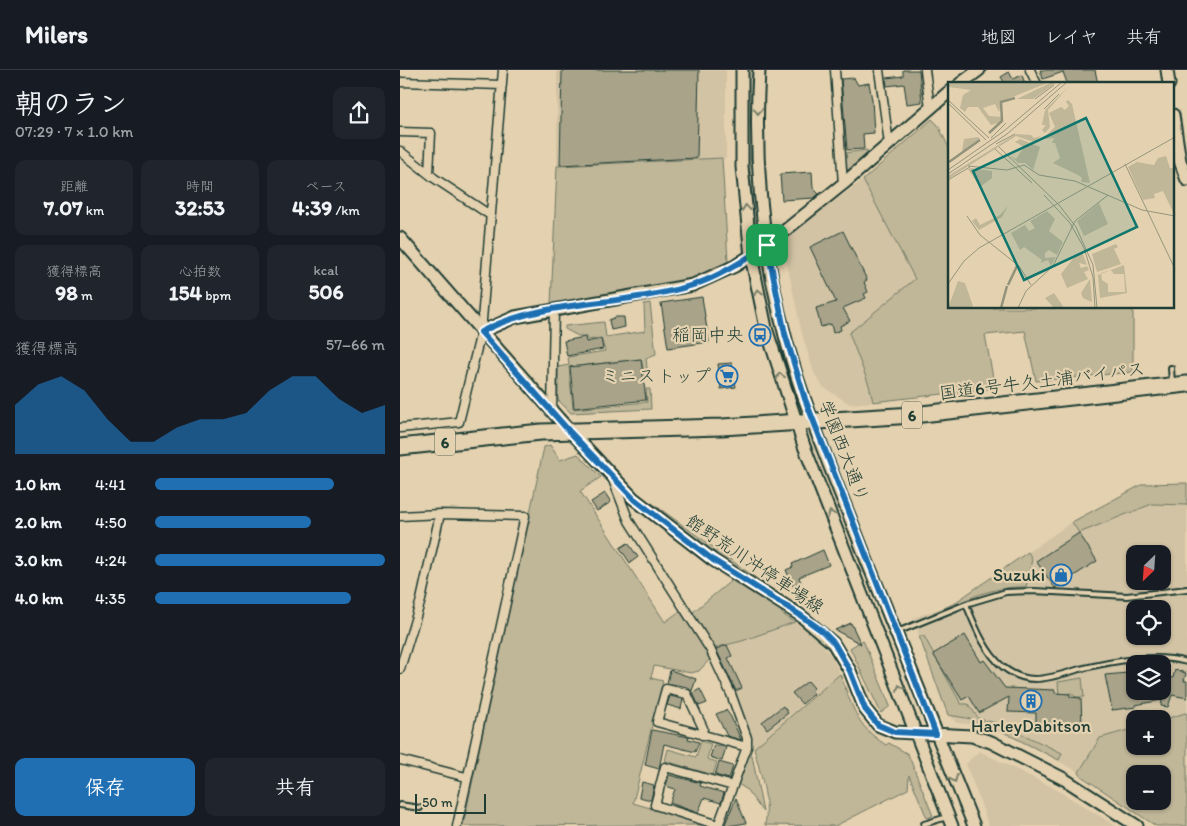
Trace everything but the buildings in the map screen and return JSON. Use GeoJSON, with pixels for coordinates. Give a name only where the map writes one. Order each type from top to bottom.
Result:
{"type":"FeatureCollection","features":[{"type":"Feature","properties":{"kind":"highway","name":"国道6号牛久土浦バイパス"},"geometry":{"type":"LineString","coordinates":[[812,421],[913,415],[1180,385]]}},
{"type":"Feature","properties":{"kind":"highway","name":"6"},"geometry":{"type":"LineString","coordinates":[[400,441],[459,431],[682,429],[812,421]]}},
{"type":"Feature","properties":{"kind":"main road","name":"学園西大通り"},"geometry":{"type":"LineString","coordinates":[[742,70],[742,167],[751,256],[766,328],[796,422],[951,821]]}},
{"type":"Feature","properties":{"kind":"main road","name":"学園西大通り"},"geometry":{"type":"LineString","coordinates":[[760,70],[758,153],[767,245],[785,334],[812,421],[974,826]]}},
{"type":"Feature","properties":{"kind":"main road"},"geometry":{"type":"LineString","coordinates":[[962,82],[974,72]]}},
{"type":"Feature","properties":{"kind":"main road"},"geometry":{"type":"LineString","coordinates":[[481,332],[515,317],[694,285],[735,266],[767,245],[843,184],[948,93]]}},
{"type":"Feature","properties":{"kind":"main road"},"geometry":{"type":"LineString","coordinates":[[1174,122],[1180,161],[1187,180]]}},
{"type":"Feature","properties":{"kind":"main road","name":"館野荒川沖停車場線"},"geometry":{"type":"LineString","coordinates":[[400,238],[481,332],[612,478],[690,543],[821,630],[843,656],[865,709],[878,725],[895,732],[972,736],[992,742],[1064,778],[1137,826]]}},
{"type":"Feature","properties":{"kind":"street"},"geometry":{"type":"LineString","coordinates":[[400,441],[400,428],[459,431],[481,332],[503,70]]}},
{"type":"Feature","properties":{"kind":"street"},"geometry":{"type":"LineString","coordinates":[[836,70],[843,184]]}},
{"type":"Feature","properties":{"kind":"street"},"geometry":{"type":"LineString","coordinates":[[879,70],[889,144]]}},
{"type":"Feature","properties":{"kind":"street"},"geometry":{"type":"LineString","coordinates":[[925,70],[930,108]]}},
{"type":"Feature","properties":{"kind":"street"},"geometry":{"type":"LineString","coordinates":[[1030,70],[1036,82]]}},
{"type":"Feature","properties":{"kind":"street"},"geometry":{"type":"LineString","coordinates":[[400,82],[502,85]]}},
{"type":"Feature","properties":{"kind":"street"},"geometry":{"type":"LineString","coordinates":[[400,132],[431,133],[429,174]]}},
{"type":"Feature","properties":{"kind":"street"},"geometry":{"type":"LineString","coordinates":[[400,151],[429,174],[490,215]]}},
{"type":"Feature","properties":{"kind":"street"},"geometry":{"type":"LineString","coordinates":[[552,412],[554,310]]}},
{"type":"Feature","properties":{"kind":"street"},"geometry":{"type":"LineString","coordinates":[[612,478],[629,521],[710,649],[731,694],[746,738],[747,747],[733,786],[718,826],[655,805],[665,767],[733,786]]}},
{"type":"Feature","properties":{"kind":"street"},"geometry":{"type":"LineString","coordinates":[[400,668],[422,600],[440,514]]}},
{"type":"Feature","properties":{"kind":"street"},"geometry":{"type":"LineString","coordinates":[[400,516],[440,514],[525,516],[466,777],[457,826]]}},
{"type":"Feature","properties":{"kind":"street"},"geometry":{"type":"LineString","coordinates":[[702,735],[703,728],[686,694],[666,689],[657,722],[702,735],[747,747]]}},
{"type":"Feature","properties":{"kind":"street"},"geometry":{"type":"LineString","coordinates":[[400,760],[466,777]]}},
{"type":"Feature","properties":{"kind":"lane"},"geometry":{"type":"LineString","coordinates":[[1171,368],[1180,385]]}},
{"type":"Feature","properties":{"kind":"lane"},"geometry":{"type":"LineString","coordinates":[[896,632],[994,594],[1020,591],[1127,596],[1187,589]]}},
{"type":"Feature","properties":{"kind":"lane"},"geometry":{"type":"LineString","coordinates":[[966,604],[988,649],[1003,666],[1020,676],[1045,678],[1090,667],[1145,659],[1172,658],[1187,662]]}},
{"type":"Feature","properties":{"kind":"lane"},"geometry":{"type":"LineString","coordinates":[[400,805],[420,808]]}},
{"type":"Feature","properties":{"kind":"lane"},"geometry":{"type":"LineString","coordinates":[[924,824],[951,821]]}},
{"type":"Feature","properties":{"kind":"shaded area"},"geometry":{"type":"Polygon","coordinates":[[[557,70],[726,70],[726,158],[557,166],[557,70]]]}},
{"type":"Feature","properties":{"kind":"shaded area"},"geometry":{"type":"Polygon","coordinates":[[[747,70],[754,70],[750,170],[754,216],[751,217],[747,151],[747,70]]]}},
{"type":"Feature","properties":{"kind":"shaded area"},"geometry":{"type":"Polygon","coordinates":[[[932,119],[938,125],[948,146],[948,309],[1133,309],[1133,372],[1036,381],[1025,331],[985,335],[995,388],[873,402],[869,385],[849,333],[915,279],[863,180],[932,119]]]}},
{"type":"Feature","properties":{"kind":"shaded area"},"geometry":{"type":"Polygon","coordinates":[[[867,150],[867,153],[847,172],[845,153],[867,150]]]}},
{"type":"Feature","properties":{"kind":"shaded area"},"geometry":{"type":"Polygon","coordinates":[[[722,158],[728,261],[718,268],[692,279],[551,304],[557,166],[722,158]]]}},
{"type":"Feature","properties":{"kind":"shaded area"},"geometry":{"type":"Polygon","coordinates":[[[863,180],[915,279],[850,333],[869,385],[873,402],[850,404],[823,387],[814,373],[802,334],[782,240],[863,180]]]}},
{"type":"Feature","properties":{"kind":"shaded area"},"geometry":{"type":"Polygon","coordinates":[[[650,303],[656,354],[646,358],[648,378],[645,378],[641,359],[569,367],[573,409],[647,402],[646,389],[650,389],[651,409],[571,413],[558,400],[558,367],[569,365],[568,357],[605,351],[601,338],[587,340],[587,336],[578,336],[565,329],[565,326],[604,322],[606,337],[645,331],[644,304],[650,303]]]}},
{"type":"Feature","properties":{"kind":"shaded area"},"geometry":{"type":"Polygon","coordinates":[[[550,445],[560,460],[578,454],[601,477],[580,491],[665,622],[680,611],[711,658],[699,671],[691,673],[654,666],[651,678],[663,681],[633,803],[709,825],[463,826],[544,447],[550,445]]]}},
{"type":"Feature","properties":{"kind":"shaded area"},"geometry":{"type":"Polygon","coordinates":[[[1187,483],[1187,505],[1152,504],[1079,533],[1072,522],[1143,484],[1187,483]]]}},
{"type":"Feature","properties":{"kind":"shaded area"},"geometry":{"type":"Polygon","coordinates":[[[1143,484],[1187,486],[1187,714],[1171,718],[1171,710],[1126,710],[1126,731],[1100,738],[1079,772],[1001,731],[977,725],[957,723],[948,715],[913,618],[953,604],[1069,524],[1143,484]]]}},
{"type":"Feature","properties":{"kind":"shaded area"},"geometry":{"type":"Polygon","coordinates":[[[652,503],[767,586],[722,559],[651,507],[652,503]]]}},
{"type":"Feature","properties":{"kind":"shaded area"},"geometry":{"type":"Polygon","coordinates":[[[1028,552],[1032,559],[1026,587],[1014,587],[980,594],[937,614],[933,613],[953,604],[1028,552]]]}},
{"type":"Feature","properties":{"kind":"shaded area"},"geometry":{"type":"Polygon","coordinates":[[[732,580],[781,610],[782,614],[795,622],[742,641],[714,648],[693,612],[732,580]]]}},
{"type":"Feature","properties":{"kind":"shaded area"},"geometry":{"type":"Polygon","coordinates":[[[795,622],[817,638],[832,657],[840,674],[754,748],[735,696],[714,648],[742,641],[795,622]]]}},
{"type":"Feature","properties":{"kind":"shaded area"},"geometry":{"type":"Polygon","coordinates":[[[919,636],[924,636],[961,704],[968,704],[979,719],[1001,724],[1062,753],[1059,760],[1001,731],[977,725],[972,719],[948,715],[919,636]]]}},
{"type":"Feature","properties":{"kind":"shaded area"},"geometry":{"type":"Polygon","coordinates":[[[863,640],[890,706],[881,713],[850,648],[863,640]]]}},
{"type":"Feature","properties":{"kind":"shaded area"},"geometry":{"type":"Polygon","coordinates":[[[840,674],[852,706],[861,722],[876,738],[886,745],[889,743],[908,754],[933,816],[927,818],[909,775],[908,789],[835,826],[765,825],[765,796],[754,748],[840,674]]]}},
{"type":"Feature","properties":{"kind":"shaded area"},"geometry":{"type":"Polygon","coordinates":[[[1082,678],[1084,697],[1076,697],[1071,693],[1059,695],[1058,682],[1082,678]]]}},
{"type":"Feature","properties":{"kind":"shaded area"},"geometry":{"type":"Polygon","coordinates":[[[1187,714],[1187,826],[1156,826],[1132,810],[1171,810],[1171,765],[1126,765],[1126,806],[1081,776],[1079,772],[1100,738],[1126,731],[1126,755],[1171,755],[1171,717],[1187,714]]]}},
{"type":"Feature","properties":{"kind":"shaded area"},"geometry":{"type":"Polygon","coordinates":[[[701,741],[711,744],[707,759],[717,762],[713,775],[665,761],[668,749],[696,757],[701,741]]]}},
{"type":"Feature","properties":{"kind":"shaded area"},"geometry":{"type":"Polygon","coordinates":[[[979,751],[1052,787],[1116,826],[989,826],[966,764],[979,751]]]}},
{"type":"Feature","properties":{"kind":"shaded area"},"geometry":{"type":"Polygon","coordinates":[[[749,755],[752,755],[763,812],[746,789],[738,784],[749,755]]]}},
{"type":"Feature","properties":{"kind":"place","name":"稲岡中央"},"geometry":{"type":"Point","coordinates":[760,335]}},
{"type":"Feature","properties":{"kind":"place","name":"ミニストップ"},"geometry":{"type":"Point","coordinates":[727,376]}},
{"type":"Feature","properties":{"kind":"place","name":"Suzuki"},"geometry":{"type":"Point","coordinates":[1061,575]}},
{"type":"Feature","properties":{"kind":"place","name":"HarleyDabitson"},"geometry":{"type":"Point","coordinates":[1031,701]}},
{"type":"Feature","properties":{"kind":"route"},"geometry":{"type":"LineString","coordinates":[[767,245],[785,334],[812,421],[936,734],[895,732],[887,730],[872,720],[865,709],[843,656],[834,643],[821,630],[713,560],[633,498],[612,478],[481,332],[515,317],[694,285],[735,266],[767,245]]}}]}
